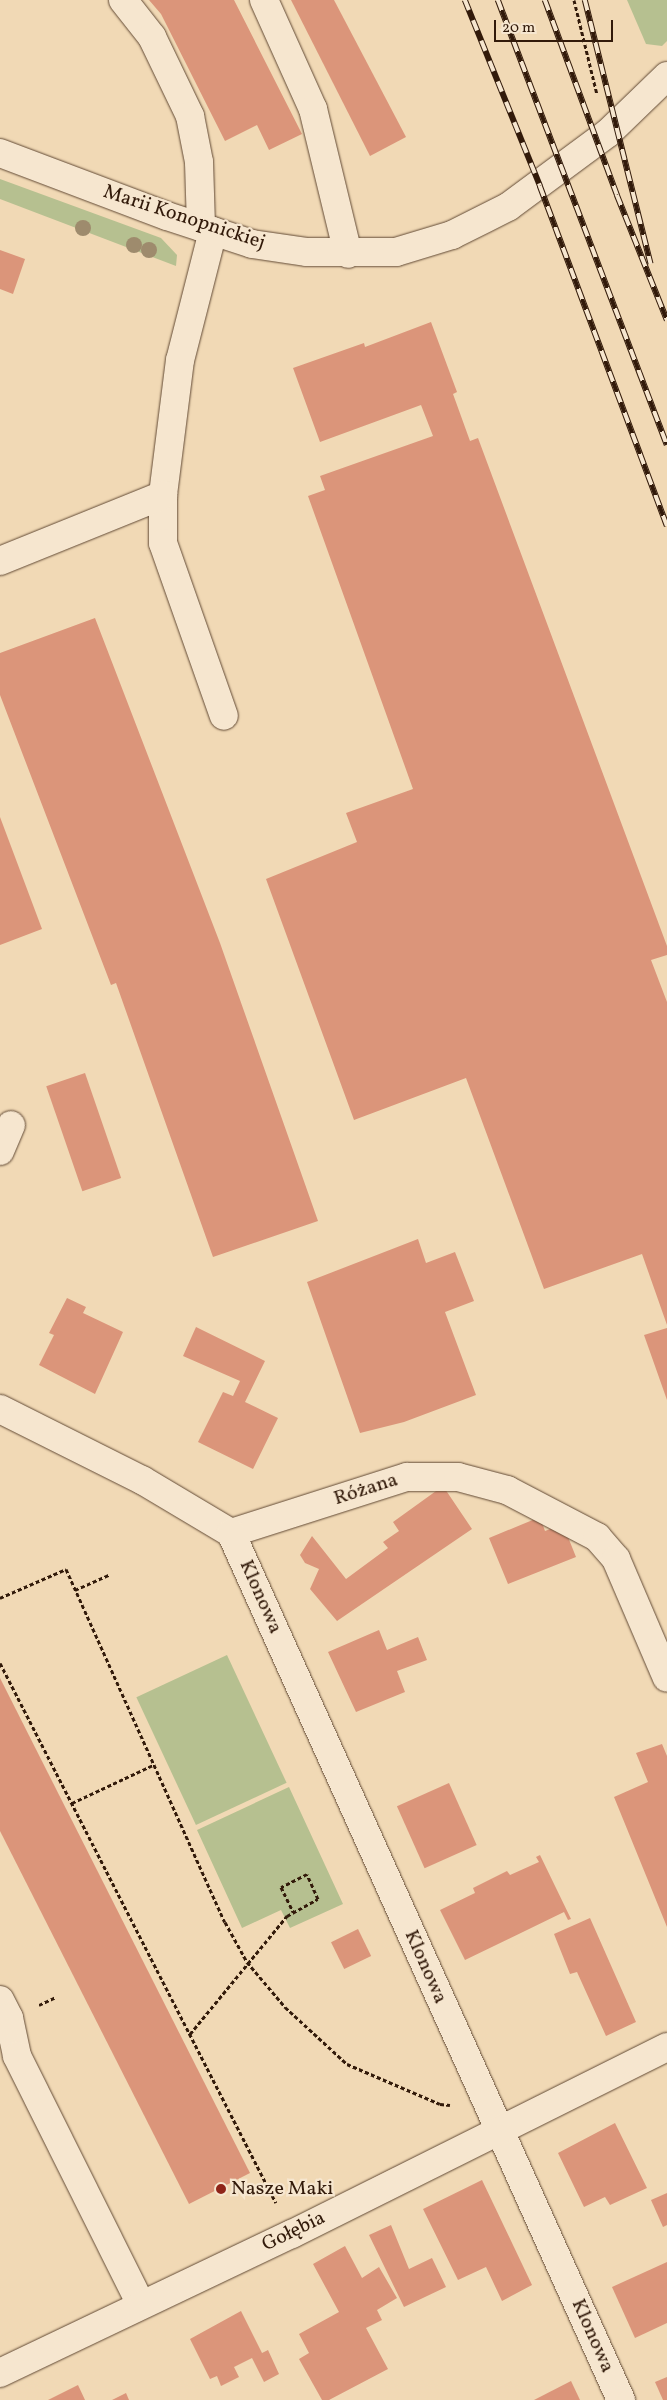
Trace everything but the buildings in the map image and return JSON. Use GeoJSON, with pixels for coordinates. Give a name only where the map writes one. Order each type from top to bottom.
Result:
{"type":"FeatureCollection","features":[{"type":"Feature","properties":{"kind":"street"},"geometry":{"type":"LineString","coordinates":[[123,0],[152,37],[190,116],[198,162],[207,229],[180,360],[163,495],[163,543],[224,716]]}},
{"type":"Feature","properties":{"kind":"street"},"geometry":{"type":"LineString","coordinates":[[264,0],[313,109],[348,254]]}},
{"type":"Feature","properties":{"kind":"street","name":"Marii Konopnickiej"},"geometry":{"type":"LineString","coordinates":[[0,153],[252,244],[307,252],[348,254],[396,252],[452,235],[482,223],[540,186],[608,133],[667,76]]}},
{"type":"Feature","properties":{"kind":"street"},"geometry":{"type":"LineString","coordinates":[[0,561],[163,495]]}},
{"type":"Feature","properties":{"kind":"street"},"geometry":{"type":"LineString","coordinates":[[0,1151],[11,1125]]}},
{"type":"Feature","properties":{"kind":"street"},"geometry":{"type":"LineString","coordinates":[[0,1409],[142,1480],[231,1533]]}},
{"type":"Feature","properties":{"kind":"street","name":"Różana"},"geometry":{"type":"LineString","coordinates":[[231,1533],[407,1477],[458,1476],[507,1490],[596,1537],[616,1559],[667,1678]]}},
{"type":"Feature","properties":{"kind":"street","name":"Klonowa"},"geometry":{"type":"LineString","coordinates":[[231,1533],[621,2400]]}},
{"type":"Feature","properties":{"kind":"street"},"geometry":{"type":"LineString","coordinates":[[0,2000],[9,2018],[17,2056],[141,2305]]}},
{"type":"Feature","properties":{"kind":"street","name":"Gołębia"},"geometry":{"type":"LineString","coordinates":[[0,2373],[292,2234],[493,2118],[667,2048]]}},
{"type":"Feature","properties":{"kind":"path"},"geometry":{"type":"LineString","coordinates":[[574,0],[608,133]]}},
{"type":"Feature","properties":{"kind":"path"},"geometry":{"type":"LineString","coordinates":[[0,1598],[66,1569],[225,1922],[247,1962],[284,2007],[348,2064],[440,2104],[493,2118]]}},
{"type":"Feature","properties":{"kind":"path"},"geometry":{"type":"LineString","coordinates":[[75,1590],[109,1575]]}},
{"type":"Feature","properties":{"kind":"path"},"geometry":{"type":"LineString","coordinates":[[0,1663],[292,2234]]}},
{"type":"Feature","properties":{"kind":"path"},"geometry":{"type":"LineString","coordinates":[[72,1803],[154,1766]]}},
{"type":"Feature","properties":{"kind":"path"},"geometry":{"type":"LineString","coordinates":[[190,2034],[247,1962],[293,1912],[318,1899],[307,1874],[281,1887],[293,1912]]}},
{"type":"Feature","properties":{"kind":"green space"},"geometry":{"type":"Polygon","coordinates":[[[627,0],[667,0],[667,41],[662,46],[646,44],[627,0]]]}},
{"type":"Feature","properties":{"kind":"green space"},"geometry":{"type":"Polygon","coordinates":[[[0,179],[161,238],[177,255],[176,266],[0,199],[0,179]]]}},
{"type":"Feature","properties":{"kind":"green space"},"geometry":{"type":"Polygon","coordinates":[[[227,1655],[287,1783],[196,1825],[136,1697],[227,1655]]]}},
{"type":"Feature","properties":{"kind":"green space"},"geometry":{"type":"Polygon","coordinates":[[[289,1787],[343,1904],[290,1928],[281,1910],[242,1928],[197,1830],[289,1787]]]}},
{"type":"Feature","properties":{"kind":"railway"},"geometry":{"type":"LineString","coordinates":[[465,0],[540,186],[667,526]]}},
{"type":"Feature","properties":{"kind":"railway"},"geometry":{"type":"LineString","coordinates":[[498,0],[667,445]]}},
{"type":"Feature","properties":{"kind":"railway"},"geometry":{"type":"LineString","coordinates":[[545,0],[617,195],[667,320]]}},
{"type":"Feature","properties":{"kind":"railway"},"geometry":{"type":"LineString","coordinates":[[585,0],[651,264]]}},
{"type":"Feature","properties":{"kind":"place","name":"Nasze Maki"},"geometry":{"type":"Point","coordinates":[221,2189]}}]}
